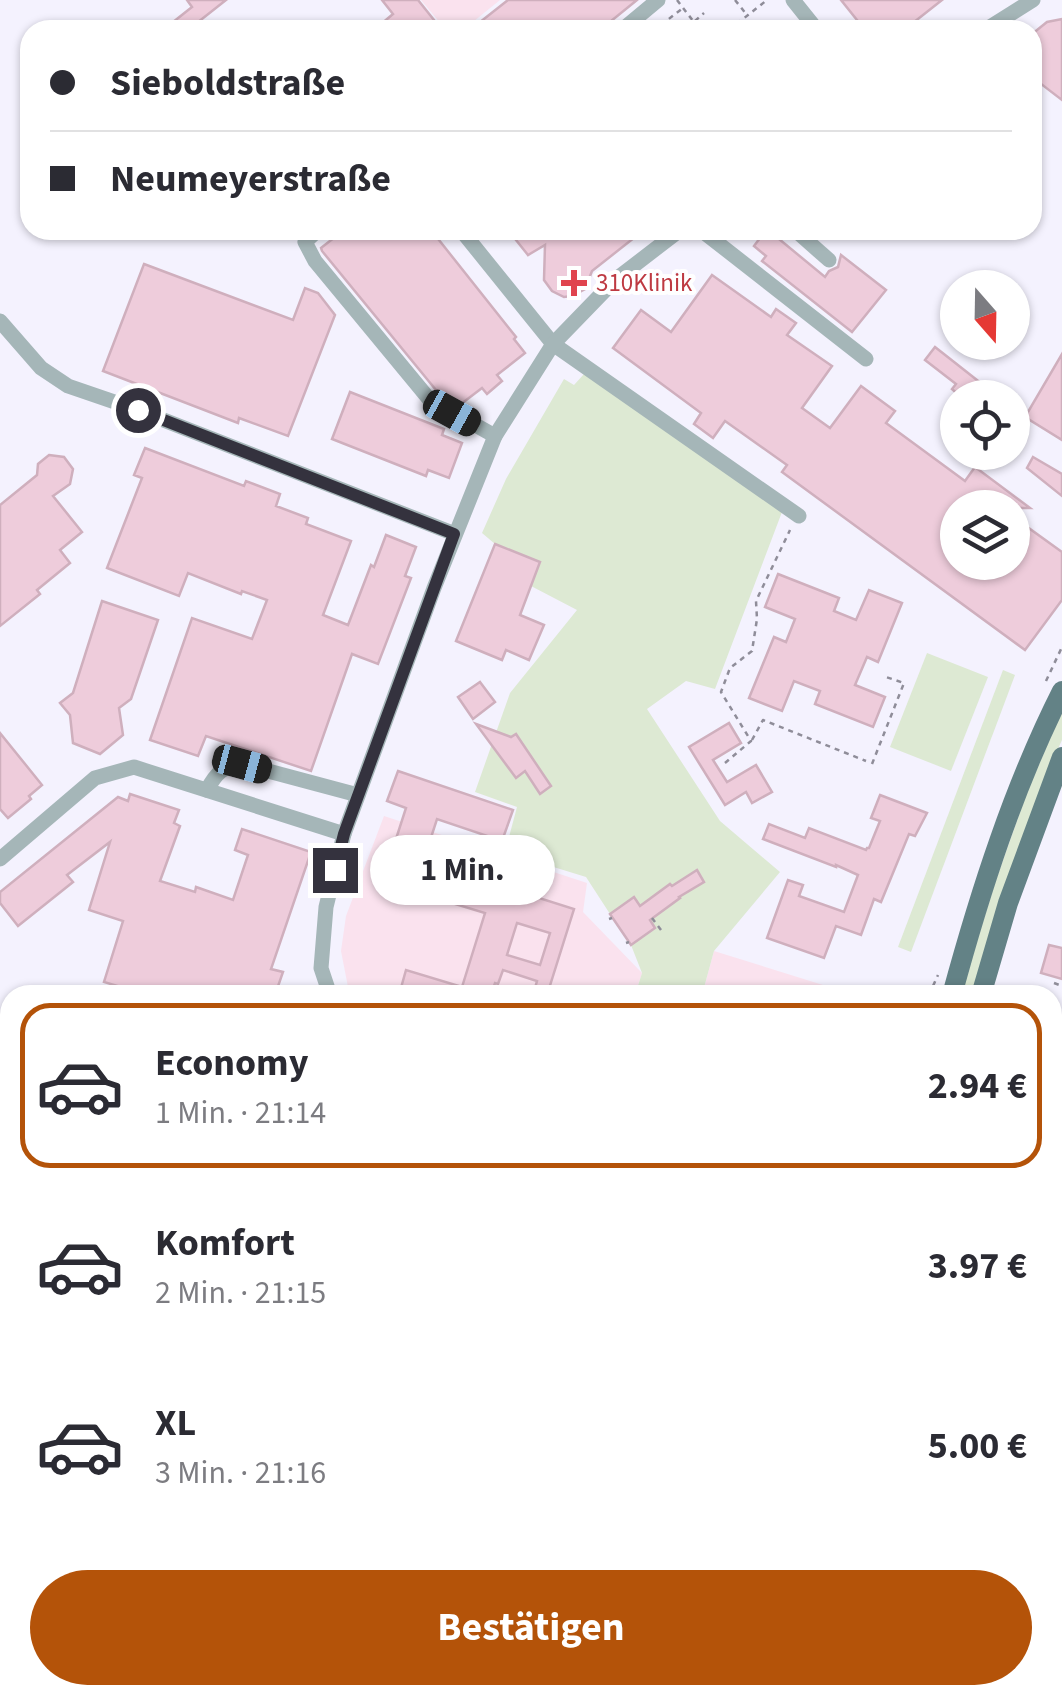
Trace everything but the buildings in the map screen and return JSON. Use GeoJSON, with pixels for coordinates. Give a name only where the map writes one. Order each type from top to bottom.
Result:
{"type":"FeatureCollection","features":[{"type":"Feature","properties":{"kind":"main road"},"geometry":{"type":"LineString","coordinates":[[955,985],[1018,795],[1062,691]]}},
{"type":"Feature","properties":{"kind":"main road"},"geometry":{"type":"LineString","coordinates":[[984,985],[1008,903],[1062,757]]}},
{"type":"Feature","properties":{"kind":"street"},"geometry":{"type":"LineString","coordinates":[[634,20],[658,0]]}},
{"type":"Feature","properties":{"kind":"street"},"geometry":{"type":"LineString","coordinates":[[793,0],[809,20]]}},
{"type":"Feature","properties":{"kind":"street"},"geometry":{"type":"LineString","coordinates":[[1001,20],[1033,0]]}},
{"type":"Feature","properties":{"kind":"street"},"geometry":{"type":"LineString","coordinates":[[307,240],[315,261],[429,399],[495,436]]}},
{"type":"Feature","properties":{"kind":"street"},"geometry":{"type":"LineString","coordinates":[[468,240],[554,344],[799,516]]}},
{"type":"Feature","properties":{"kind":"street"},"geometry":{"type":"LineString","coordinates":[[327,985],[322,968],[326,906],[344,834],[454,534],[495,436],[554,344],[615,280],[667,240]]}},
{"type":"Feature","properties":{"kind":"street"},"geometry":{"type":"LineString","coordinates":[[714,240],[866,359]]}},
{"type":"Feature","properties":{"kind":"street"},"geometry":{"type":"LineString","coordinates":[[806,240],[830,260]]}},
{"type":"Feature","properties":{"kind":"street"},"geometry":{"type":"LineString","coordinates":[[0,321],[41,368],[68,386],[454,534]]}},
{"type":"Feature","properties":{"kind":"street"},"geometry":{"type":"LineString","coordinates":[[207,790],[215,775],[227,766],[242,764],[358,795]]}},
{"type":"Feature","properties":{"kind":"street"},"geometry":{"type":"LineString","coordinates":[[0,859],[95,778],[134,767],[344,834]]}},
{"type":"Feature","properties":{"kind":"path"},"geometry":{"type":"LineString","coordinates":[[676,0],[692,20]]}},
{"type":"Feature","properties":{"kind":"path"},"geometry":{"type":"LineString","coordinates":[[735,0],[748,16]]}},
{"type":"Feature","properties":{"kind":"path"},"geometry":{"type":"LineString","coordinates":[[743,20],[767,0]]}},
{"type":"Feature","properties":{"kind":"path"},"geometry":{"type":"LineString","coordinates":[[667,20],[683,8]]}},
{"type":"Feature","properties":{"kind":"path"},"geometry":{"type":"LineString","coordinates":[[696,20],[704,13]]}},
{"type":"Feature","properties":{"kind":"path"},"geometry":{"type":"LineString","coordinates":[[751,741],[721,692],[730,668],[752,651],[756,601],[790,527],[799,516]]}},
{"type":"Feature","properties":{"kind":"path"},"geometry":{"type":"LineString","coordinates":[[872,764],[904,684],[883,676]]}},
{"type":"Feature","properties":{"kind":"path"},"geometry":{"type":"LineString","coordinates":[[725,763],[751,741],[764,720],[866,761]]}},
{"type":"Feature","properties":{"kind":"path"},"geometry":{"type":"LineString","coordinates":[[652,918],[664,934]]}},
{"type":"Feature","properties":{"kind":"path"},"geometry":{"type":"LineString","coordinates":[[1054,984],[1058,985]]}},
{"type":"Feature","properties":{"kind":"shaded area"},"geometry":{"type":"Polygon","coordinates":[[[421,0],[500,0],[475,20],[438,20],[421,0]]]}},
{"type":"Feature","properties":{"kind":"shaded area"},"geometry":{"type":"Polygon","coordinates":[[[384,816],[587,883],[583,912],[642,973],[638,985],[348,985],[341,951],[346,916],[384,816]]]}},
{"type":"Feature","properties":{"kind":"shaded area"},"geometry":{"type":"Polygon","coordinates":[[[714,951],[823,985],[705,985],[714,951]]]}},
{"type":"Feature","properties":{"kind":"green space"},"geometry":{"type":"Polygon","coordinates":[[[584,374],[782,512],[715,689],[686,681],[647,709],[720,821],[780,872],[714,951],[705,985],[638,985],[642,973],[631,945],[650,920],[680,899],[671,885],[640,906],[633,898],[610,914],[586,877],[505,852],[517,807],[475,792],[510,693],[577,610],[531,586],[540,562],[495,544],[482,533],[506,479],[564,379],[574,385],[584,374]]]}},
{"type":"Feature","properties":{"kind":"green space"},"geometry":{"type":"Polygon","coordinates":[[[927,653],[988,677],[951,771],[890,747],[927,653]]]}},
{"type":"Feature","properties":{"kind":"green space"},"geometry":{"type":"Polygon","coordinates":[[[1003,670],[1015,675],[911,952],[898,947],[1003,670]]]}},
{"type":"Feature","properties":{"kind":"green space"},"geometry":{"type":"Polygon","coordinates":[[[1062,710],[1062,740],[976,985],[963,985],[995,883],[1062,710]]]}},
{"type":"Feature","properties":{"kind":"place","name":"310Klinik"},"geometry":{"type":"Point","coordinates":[574,283]}},
{"type":"Feature","properties":{"kind":"route"},"geometry":{"type":"LineString","coordinates":[[138,410],[454,534],[344,834],[335,870]]}}]}
